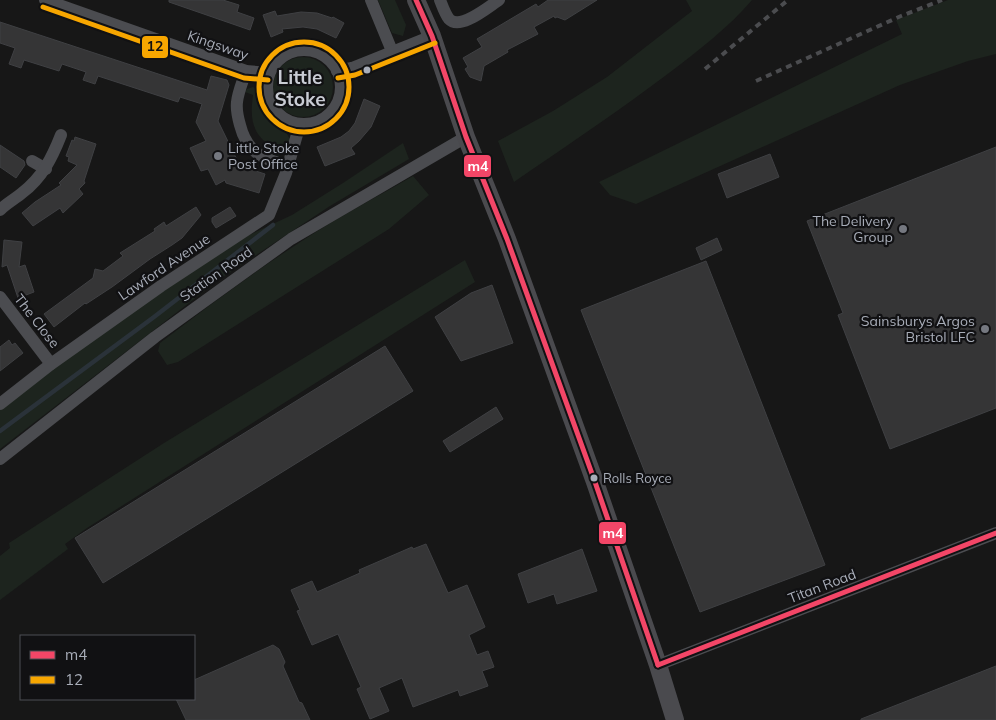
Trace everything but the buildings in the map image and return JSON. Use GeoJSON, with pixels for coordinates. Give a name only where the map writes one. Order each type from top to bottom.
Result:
{"type":"FeatureCollection","features":[{"type":"Feature","properties":{"kind":"main road"},"geometry":{"type":"LineString","coordinates":[[416,0],[432,36],[466,137],[510,248],[595,482],[675,720]]}},
{"type":"Feature","properties":{"kind":"street","name":"Kingsway"},"geometry":{"type":"LineString","coordinates":[[45,0],[246,71],[269,73]]}},
{"type":"Feature","properties":{"kind":"street"},"geometry":{"type":"LineString","coordinates":[[371,0],[392,51]]}},
{"type":"Feature","properties":{"kind":"street"},"geometry":{"type":"LineString","coordinates":[[440,0],[448,18],[455,22],[465,22],[499,0]]}},
{"type":"Feature","properties":{"kind":"street"},"geometry":{"type":"LineString","coordinates":[[337,71],[352,68],[432,36]]}},
{"type":"Feature","properties":{"kind":"street"},"geometry":{"type":"LineString","coordinates":[[309,50],[320,54],[330,61],[337,71],[340,82],[337,104],[331,113],[322,120],[311,124],[300,124],[284,119],[272,107],[267,96],[266,84],[269,73],[285,55],[296,51],[309,50]]}},
{"type":"Feature","properties":{"kind":"street"},"geometry":{"type":"LineString","coordinates":[[246,71],[237,102],[237,116],[242,134],[249,147],[258,155],[288,166]]}},
{"type":"Feature","properties":{"kind":"street","name":"Lawford Avenue"},"geometry":{"type":"LineString","coordinates":[[0,404],[51,364],[161,286],[269,215],[288,166],[300,124]]}},
{"type":"Feature","properties":{"kind":"street"},"geometry":{"type":"LineString","coordinates":[[2,204],[23,193],[46,169],[61,135]]}},
{"type":"Feature","properties":{"kind":"street","name":"Station Road"},"geometry":{"type":"LineString","coordinates":[[0,459],[155,337],[292,239],[466,137]]}},
{"type":"Feature","properties":{"kind":"street"},"geometry":{"type":"LineString","coordinates":[[32,161],[46,169]]}},
{"type":"Feature","properties":{"kind":"street","name":"The Close"},"geometry":{"type":"LineString","coordinates":[[0,297],[51,364]]}},
{"type":"Feature","properties":{"kind":"street","name":"Titan Road"},"geometry":{"type":"LineString","coordinates":[[658,665],[996,533]]}},
{"type":"Feature","properties":{"kind":"shaded area"},"geometry":{"type":"Polygon","coordinates":[[[378,0],[395,0],[406,25],[403,36],[392,33],[378,0]]]}},
{"type":"Feature","properties":{"kind":"shaded area"},"geometry":{"type":"Polygon","coordinates":[[[686,0],[752,0],[723,30],[680,65],[612,115],[514,182],[498,141],[553,111],[607,77],[692,11],[686,0]]]}},
{"type":"Feature","properties":{"kind":"shaded area"},"geometry":{"type":"Polygon","coordinates":[[[948,0],[996,0],[996,54],[968,61],[900,85],[636,204],[610,195],[599,182],[902,34],[896,20],[948,0]]]}},
{"type":"Feature","properties":{"kind":"shaded area"},"geometry":{"type":"Polygon","coordinates":[[[297,57],[309,57],[320,62],[328,70],[333,81],[331,99],[320,112],[309,117],[297,117],[286,112],[278,104],[273,93],[273,81],[278,70],[286,62],[297,57]]]}},
{"type":"Feature","properties":{"kind":"shaded area"},"geometry":{"type":"Polygon","coordinates":[[[253,87],[256,89],[264,111],[283,129],[290,140],[290,145],[281,154],[272,156],[272,147],[265,142],[256,130],[252,118],[253,95],[245,92],[253,87]]]}},
{"type":"Feature","properties":{"kind":"shaded area"},"geometry":{"type":"Polygon","coordinates":[[[403,143],[409,159],[330,206],[220,279],[0,449],[0,407],[165,287],[249,235],[292,215],[403,143]]]}},
{"type":"Feature","properties":{"kind":"shaded area"},"geometry":{"type":"Polygon","coordinates":[[[413,176],[429,195],[389,229],[178,362],[167,365],[158,351],[160,343],[286,251],[332,222],[413,176]]]}},
{"type":"Feature","properties":{"kind":"shaded area"},"geometry":{"type":"Polygon","coordinates":[[[465,260],[475,282],[87,528],[65,544],[68,549],[0,600],[0,556],[10,548],[9,543],[164,443],[465,260]]]}},
{"type":"Feature","properties":{"kind":"waterway"},"geometry":{"type":"LineString","coordinates":[[0,431],[154,317],[273,225]]}},
{"type":"Feature","properties":{"kind":"railway"},"geometry":{"type":"LineString","coordinates":[[705,69],[788,0]]}},
{"type":"Feature","properties":{"kind":"railway"},"geometry":{"type":"LineString","coordinates":[[756,81],[901,16],[942,0]]}},
{"type":"Feature","properties":{"kind":"transit line","name":"m4"},"geometry":{"type":"LineString","coordinates":[[416,0],[432,36],[466,137],[507,239],[595,482],[658,665]]}},
{"type":"Feature","properties":{"kind":"transit line","name":"12"},"geometry":{"type":"LineString","coordinates":[[43,7],[244,78],[268,80]]}},
{"type":"Feature","properties":{"kind":"transit line","name":"12"},"geometry":{"type":"LineString","coordinates":[[304,42],[313,43],[329,50],[341,62],[348,78],[349,87],[348,96],[341,112],[329,124],[313,131],[304,132],[295,131],[279,124],[267,112],[260,96],[259,87],[260,78],[267,62],[279,50],[295,43],[304,42]]}},
{"type":"Feature","properties":{"kind":"transit line","name":"12"},"geometry":{"type":"LineString","coordinates":[[338,78],[355,75],[435,43]]}},
{"type":"Feature","properties":{"kind":"transit line","name":"m4"},"geometry":{"type":"LineString","coordinates":[[658,665],[996,533]]}},
{"type":"Feature","properties":{"kind":"place","name":"Little Stoke Post Office"},"geometry":{"type":"Point","coordinates":[218,156]}},
{"type":"Feature","properties":{"kind":"place","name":"The Delivery Group"},"geometry":{"type":"Point","coordinates":[903,229]}},
{"type":"Feature","properties":{"kind":"place","name":"Sainsburys Argos Bristol LFC"},"geometry":{"type":"Point","coordinates":[985,329]}},
{"type":"Feature","properties":{"kind":"place","name":"Rolls Royce"},"geometry":{"type":"Point","coordinates":[594,478]}},
{"type":"Feature","properties":{"kind":"district","name":"Little Stoke"},"geometry":{"type":"Point","coordinates":[300,88]}}]}
